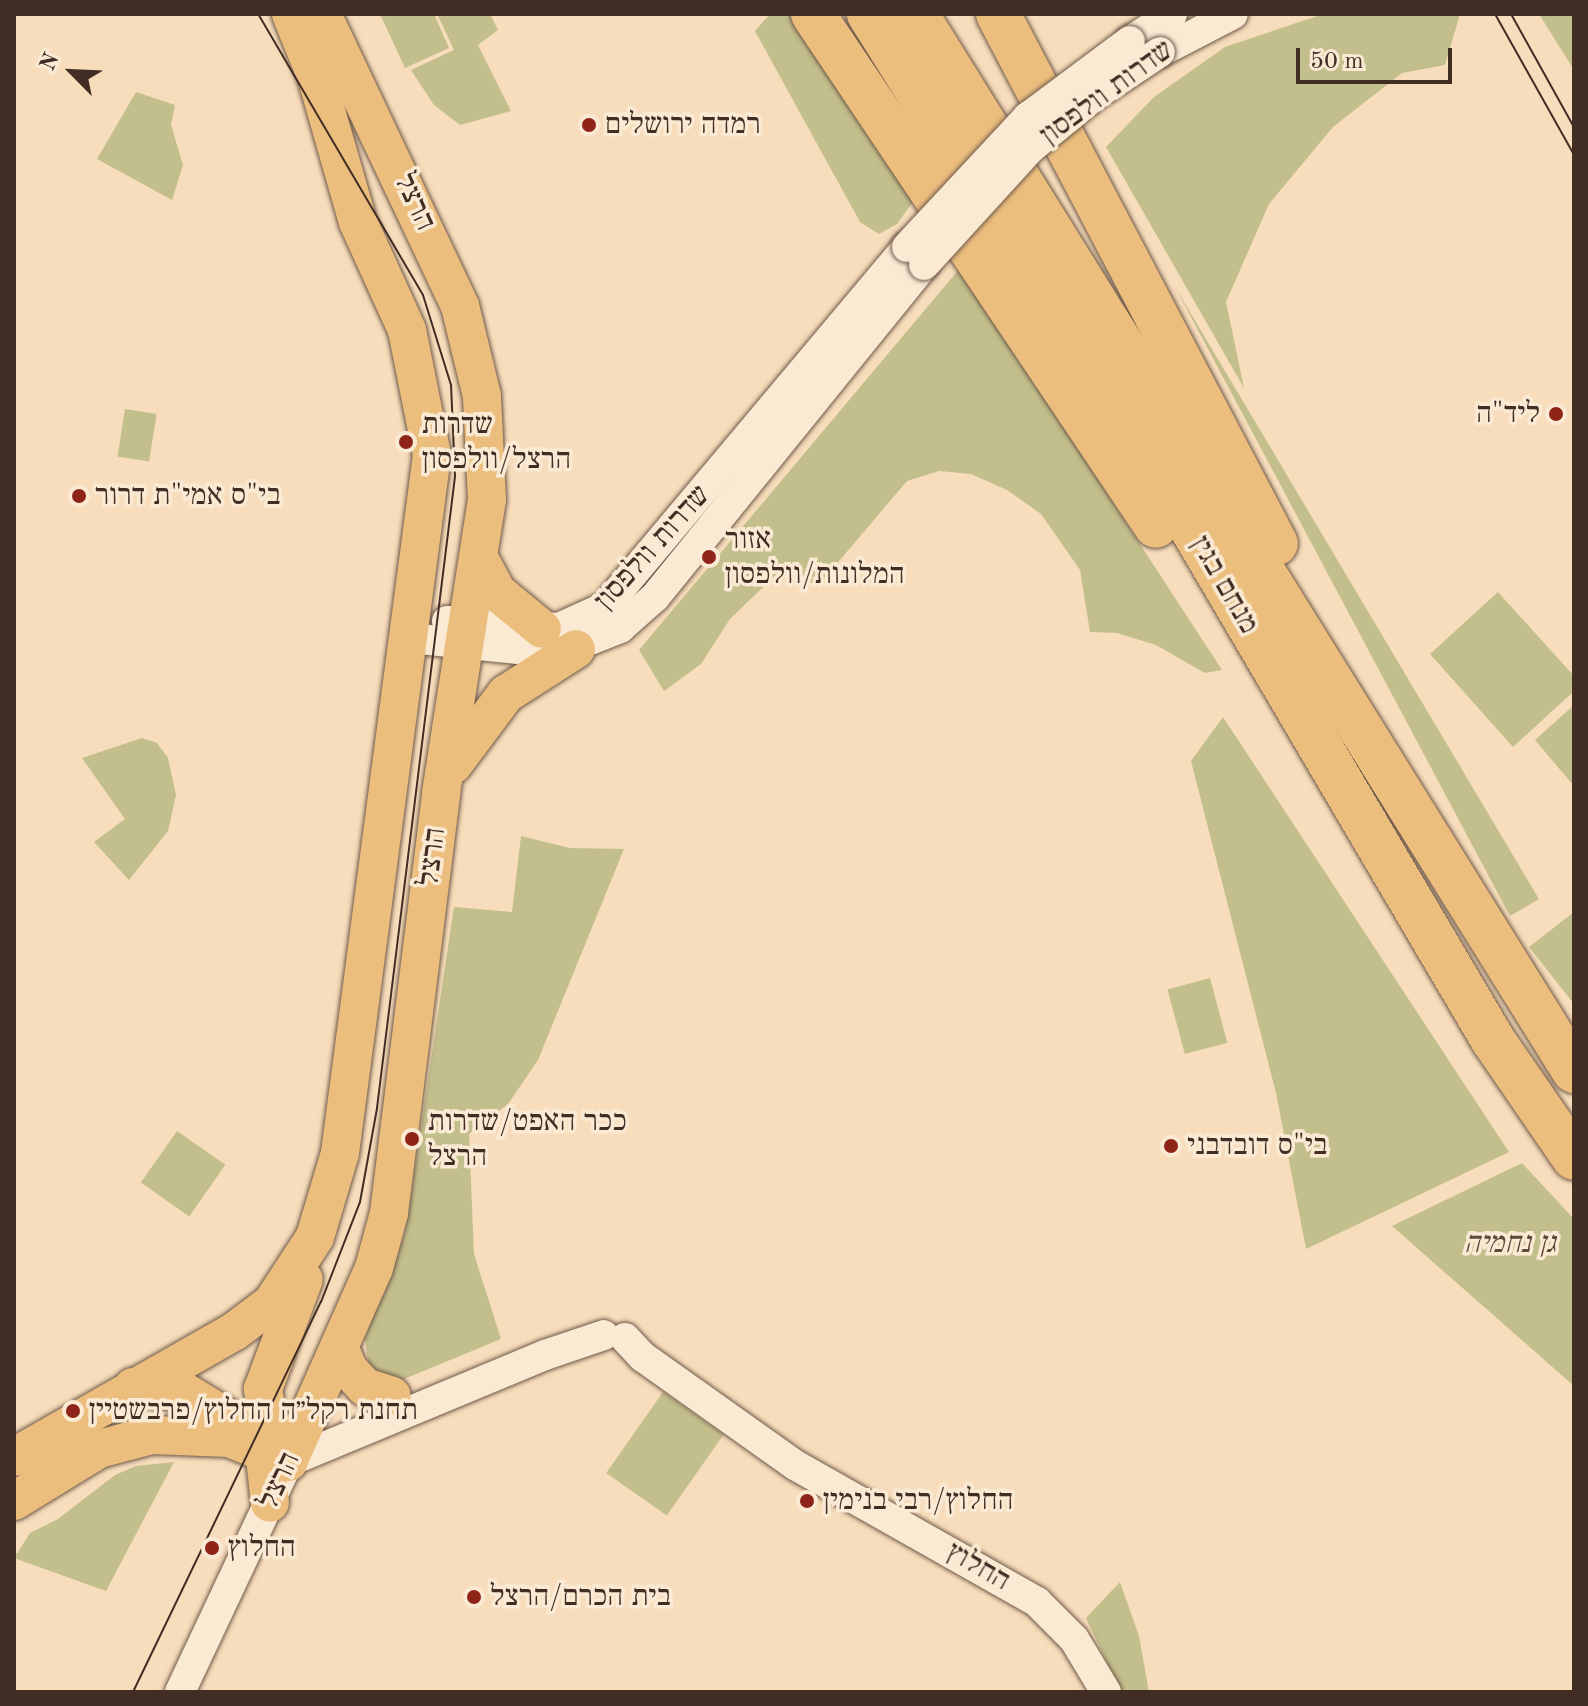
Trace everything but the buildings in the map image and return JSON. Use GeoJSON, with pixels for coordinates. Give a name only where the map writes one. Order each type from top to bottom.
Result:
{"type":"FeatureCollection","features":[{"type":"Feature","properties":{"kind":"highway"},"geometry":{"type":"LineString","coordinates":[[813,14],[1425,926]]}},
{"type":"Feature","properties":{"kind":"highway","name":"מנחם בגין"},"geometry":{"type":"LineString","coordinates":[[869,14],[1185,517],[1425,926],[1574,1158]]}},
{"type":"Feature","properties":{"kind":"highway","name":"מנחם בגין"},"geometry":{"type":"LineString","coordinates":[[916,14],[1445,869],[1574,1071]]}},
{"type":"Feature","properties":{"kind":"highway"},"geometry":{"type":"LineString","coordinates":[[998,14],[1445,869]]}},
{"type":"Feature","properties":{"kind":"main road","name":"הרצל"},"geometry":{"type":"LineString","coordinates":[[21,1452],[235,1331],[272,1303],[302,1262],[321,1223],[340,1153],[432,482],[422,388],[398,305],[348,194],[316,76],[291,14]]}},
{"type":"Feature","properties":{"kind":"main road","name":"הרצל"},"geometry":{"type":"LineString","coordinates":[[288,1453],[340,1349],[374,1268],[389,1213],[441,793],[480,560],[487,466],[470,337],[448,272],[322,14]]}},
{"type":"Feature","properties":{"kind":"main road"},"geometry":{"type":"LineString","coordinates":[[480,560],[497,592],[542,629]]}},
{"type":"Feature","properties":{"kind":"main road"},"geometry":{"type":"LineString","coordinates":[[441,793],[469,738],[506,694],[576,649]]}},
{"type":"Feature","properties":{"kind":"main road"},"geometry":{"type":"LineString","coordinates":[[288,1453],[270,1426],[263,1389],[321,1223]]}},
{"type":"Feature","properties":{"kind":"main road"},"geometry":{"type":"LineString","coordinates":[[340,1349],[365,1387],[392,1396]]}},
{"type":"Feature","properties":{"kind":"main road"},"geometry":{"type":"LineString","coordinates":[[133,1387],[171,1388],[200,1398],[288,1453]]}},
{"type":"Feature","properties":{"kind":"main road"},"geometry":{"type":"LineString","coordinates":[[14,1501],[99,1449],[135,1437],[207,1434],[288,1453]]}},
{"type":"Feature","properties":{"kind":"main road"},"geometry":{"type":"LineString","coordinates":[[270,1503],[270,1477],[288,1453]]}},
{"type":"Feature","properties":{"kind":"street","name":"שדרות וולפסון"},"geometry":{"type":"LineString","coordinates":[[468,632],[539,652],[576,649],[620,628],[655,597],[916,256],[1028,117],[1130,41],[1172,14]]}},
{"type":"Feature","properties":{"kind":"street","name":"שדרות וולפסון"},"geometry":{"type":"LineString","coordinates":[[410,638],[542,629],[587,620],[623,591],[916,256],[1031,148],[1094,96],[1160,52],[1233,14]]}},
{"type":"Feature","properties":{"kind":"street"},"geometry":{"type":"LineString","coordinates":[[288,1453],[331,1423],[561,1330],[612,1331]]}},
{"type":"Feature","properties":{"kind":"street"},"geometry":{"type":"LineString","coordinates":[[288,1453],[612,1331]]}},
{"type":"Feature","properties":{"kind":"street","name":"החלוץ"},"geometry":{"type":"LineString","coordinates":[[612,1331],[643,1357],[795,1465],[1037,1602],[1074,1639],[1106,1692]]}},
{"type":"Feature","properties":{"kind":"street","name":"הרצל"},"geometry":{"type":"LineString","coordinates":[[180,1692],[270,1503]]}},
{"type":"Feature","properties":{"kind":"green space"},"geometry":{"type":"Polygon","coordinates":[[[380,14],[434,14],[449,48],[405,68],[380,14]]]}},
{"type":"Feature","properties":{"kind":"green space"},"geometry":{"type":"Polygon","coordinates":[[[437,14],[490,14],[498,30],[478,45],[511,111],[460,125],[434,105],[411,70],[454,50],[437,14]]]}},
{"type":"Feature","properties":{"kind":"green space"},"geometry":{"type":"Polygon","coordinates":[[[770,14],[802,14],[915,199],[897,224],[879,234],[860,222],[755,31],[770,14]]]}},
{"type":"Feature","properties":{"kind":"green space"},"geometry":{"type":"Polygon","coordinates":[[[1323,14],[1460,14],[1445,65],[1402,73],[1333,127],[1269,204],[1226,302],[1244,388],[1106,147],[1154,97],[1225,47],[1323,14]]]}},
{"type":"Feature","properties":{"kind":"green space"},"geometry":{"type":"Polygon","coordinates":[[[1539,14],[1574,14],[1574,70],[1539,14]]]}},
{"type":"Feature","properties":{"kind":"green space"},"geometry":{"type":"Polygon","coordinates":[[[136,92],[175,105],[171,125],[183,165],[172,200],[97,159],[136,92]]]}},
{"type":"Feature","properties":{"kind":"green space"},"geometry":{"type":"Polygon","coordinates":[[[960,268],[1222,670],[1205,673],[1156,645],[1117,633],[1090,632],[1080,570],[1041,514],[1007,490],[971,474],[939,471],[907,481],[817,587],[787,564],[730,619],[701,664],[664,691],[639,650],[960,268]]]}},
{"type":"Feature","properties":{"kind":"green space"},"geometry":{"type":"Polygon","coordinates":[[[1175,287],[1539,899],[1510,916],[1175,287]]]}},
{"type":"Feature","properties":{"kind":"green space"},"geometry":{"type":"Polygon","coordinates":[[[125,409],[157,414],[149,461],[117,456],[125,409]]]}},
{"type":"Feature","properties":{"kind":"green space"},"geometry":{"type":"Polygon","coordinates":[[[1498,592],[1574,676],[1574,691],[1513,747],[1430,654],[1498,592]]]}},
{"type":"Feature","properties":{"kind":"green space"},"geometry":{"type":"Polygon","coordinates":[[[1574,705],[1574,786],[1535,740],[1574,705]]]}},
{"type":"Feature","properties":{"kind":"green space"},"geometry":{"type":"Polygon","coordinates":[[[1223,717],[1509,1152],[1306,1249],[1276,1093],[1191,761],[1223,717]]]}},
{"type":"Feature","properties":{"kind":"green space"},"geometry":{"type":"Polygon","coordinates":[[[142,738],[157,743],[168,758],[176,795],[168,831],[129,880],[94,842],[125,819],[82,758],[142,738]]]}},
{"type":"Feature","properties":{"kind":"green space"},"geometry":{"type":"Polygon","coordinates":[[[521,836],[570,848],[624,849],[538,1060],[508,1104],[469,1134],[474,1254],[501,1339],[397,1382],[369,1368],[365,1338],[405,1233],[454,907],[512,912],[521,836]]]}},
{"type":"Feature","properties":{"kind":"green space"},"geometry":{"type":"Polygon","coordinates":[[[1574,912],[1574,1004],[1529,947],[1574,912]]]}},
{"type":"Feature","properties":{"kind":"green space"},"geometry":{"type":"Polygon","coordinates":[[[1210,978],[1227,1043],[1185,1054],[1167,989],[1210,978]]]}},
{"type":"Feature","properties":{"kind":"green space"},"geometry":{"type":"Polygon","coordinates":[[[177,1131],[225,1165],[189,1216],[141,1183],[177,1131]]]}},
{"type":"Feature","properties":{"kind":"green space","name":"גן נחמיה"},"geometry":{"type":"Polygon","coordinates":[[[1522,1163],[1574,1219],[1574,1386],[1392,1226],[1522,1163]]]}},
{"type":"Feature","properties":{"kind":"green space"},"geometry":{"type":"Polygon","coordinates":[[[663,1392],[724,1434],[667,1516],[606,1473],[663,1392]]]}},
{"type":"Feature","properties":{"kind":"green space"},"geometry":{"type":"Polygon","coordinates":[[[174,1462],[106,1591],[14,1558],[30,1533],[58,1519],[115,1475],[136,1466],[174,1462]]]}},
{"type":"Feature","properties":{"kind":"green space"},"geometry":{"type":"Polygon","coordinates":[[[1120,1582],[1139,1636],[1149,1692],[1121,1692],[1086,1618],[1120,1582]]]}},
{"type":"Feature","properties":{"kind":"tram line"},"geometry":{"type":"LineString","coordinates":[[133,1692],[321,1302],[360,1202],[377,1108],[455,476],[451,385],[423,295],[258,14]]}},
{"type":"Feature","properties":{"kind":"tram line"},"geometry":{"type":"LineString","coordinates":[[1495,14],[1574,155]]}},
{"type":"Feature","properties":{"kind":"tram line"},"geometry":{"type":"LineString","coordinates":[[1511,14],[1574,127]]}},
{"type":"Feature","properties":{"kind":"place","name":"רמדה ירושלים"},"geometry":{"type":"Point","coordinates":[589,125]}},
{"type":"Feature","properties":{"kind":"place","name":"ליד\"ה"},"geometry":{"type":"Point","coordinates":[1556,414]}},
{"type":"Feature","properties":{"kind":"place","name":"שדרות הרצל/וולפסון"},"geometry":{"type":"Point","coordinates":[406,442]}},
{"type":"Feature","properties":{"kind":"place","name":"בי\"ס אמי\"ת דרור"},"geometry":{"type":"Point","coordinates":[79,496]}},
{"type":"Feature","properties":{"kind":"place","name":"אזור המלונות/וולפסון"},"geometry":{"type":"Point","coordinates":[709,557]}},
{"type":"Feature","properties":{"kind":"place","name":"ככר האפט/שדרות הרצל"},"geometry":{"type":"Point","coordinates":[412,1139]}},
{"type":"Feature","properties":{"kind":"place","name":"בי\"ס דובדבני"},"geometry":{"type":"Point","coordinates":[1171,1146]}},
{"type":"Feature","properties":{"kind":"place","name":"תחנת רקל״ה החלוץ/פרבשטיין"},"geometry":{"type":"Point","coordinates":[73,1411]}},
{"type":"Feature","properties":{"kind":"place","name":"החלוץ/רבי בנימין"},"geometry":{"type":"Point","coordinates":[807,1501]}},
{"type":"Feature","properties":{"kind":"place","name":"החלוץ"},"geometry":{"type":"Point","coordinates":[212,1548]}},
{"type":"Feature","properties":{"kind":"place","name":"בית הכרם/הרצל"},"geometry":{"type":"Point","coordinates":[474,1597]}}]}
